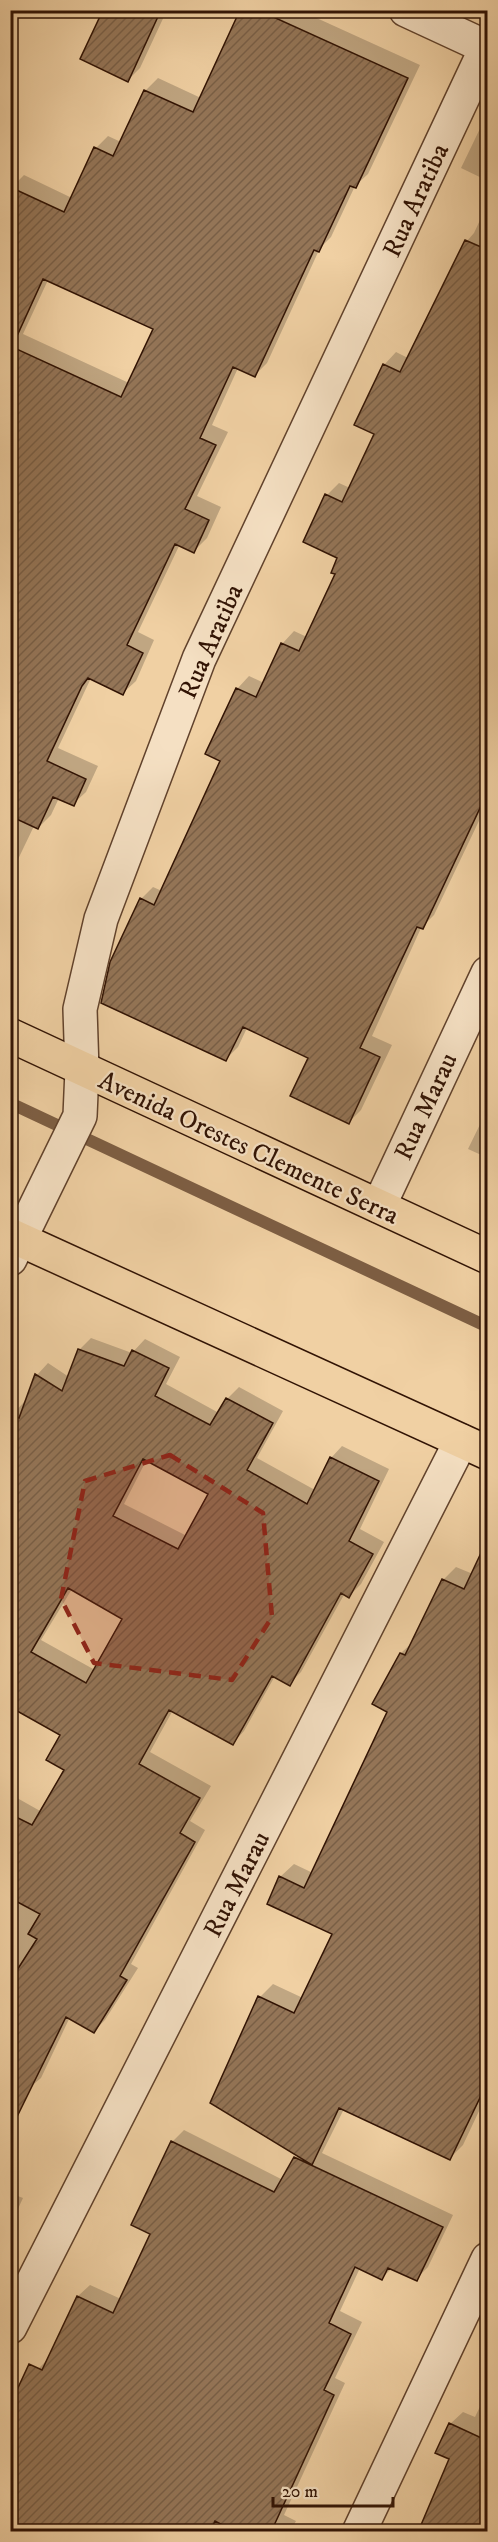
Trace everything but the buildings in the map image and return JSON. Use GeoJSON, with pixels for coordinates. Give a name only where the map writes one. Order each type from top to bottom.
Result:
{"type":"FeatureCollection","features":[{"type":"Feature","properties":{"kind":"main road","name":"Avenida Orestes Clemente Serra"},"geometry":{"type":"LineString","coordinates":[[10,1035],[488,1257]]}},
{"type":"Feature","properties":{"kind":"main road"},"geometry":{"type":"LineString","coordinates":[[17,1237],[474,1447]]}},
{"type":"Feature","properties":{"kind":"street"},"geometry":{"type":"LineString","coordinates":[[406,10],[487,46]]}},
{"type":"Feature","properties":{"kind":"street","name":"Rua Aratiba"},"geometry":{"type":"LineString","coordinates":[[17,1237],[80,1116],[82,1070],[80,1009],[101,919],[200,659],[487,46]]}},
{"type":"Feature","properties":{"kind":"street","name":"Rua Marau"},"geometry":{"type":"LineString","coordinates":[[379,1206],[488,973]]}},
{"type":"Feature","properties":{"kind":"street","name":"Rua Marau"},"geometry":{"type":"LineString","coordinates":[[10,2327],[474,1447]]}},
{"type":"Feature","properties":{"kind":"street"},"geometry":{"type":"LineString","coordinates":[[359,2532],[488,2259]]}},
{"type":"Feature","properties":{"kind":"highlighted area"},"geometry":{"type":"Polygon","coordinates":[[[170,1455],[263,1513],[272,1617],[232,1680],[94,1663],[61,1599],[85,1481],[170,1455]]]}},
{"type":"Feature","properties":{"kind":"waterway"},"geometry":{"type":"LineString","coordinates":[[10,1103],[488,1327]]}}]}
